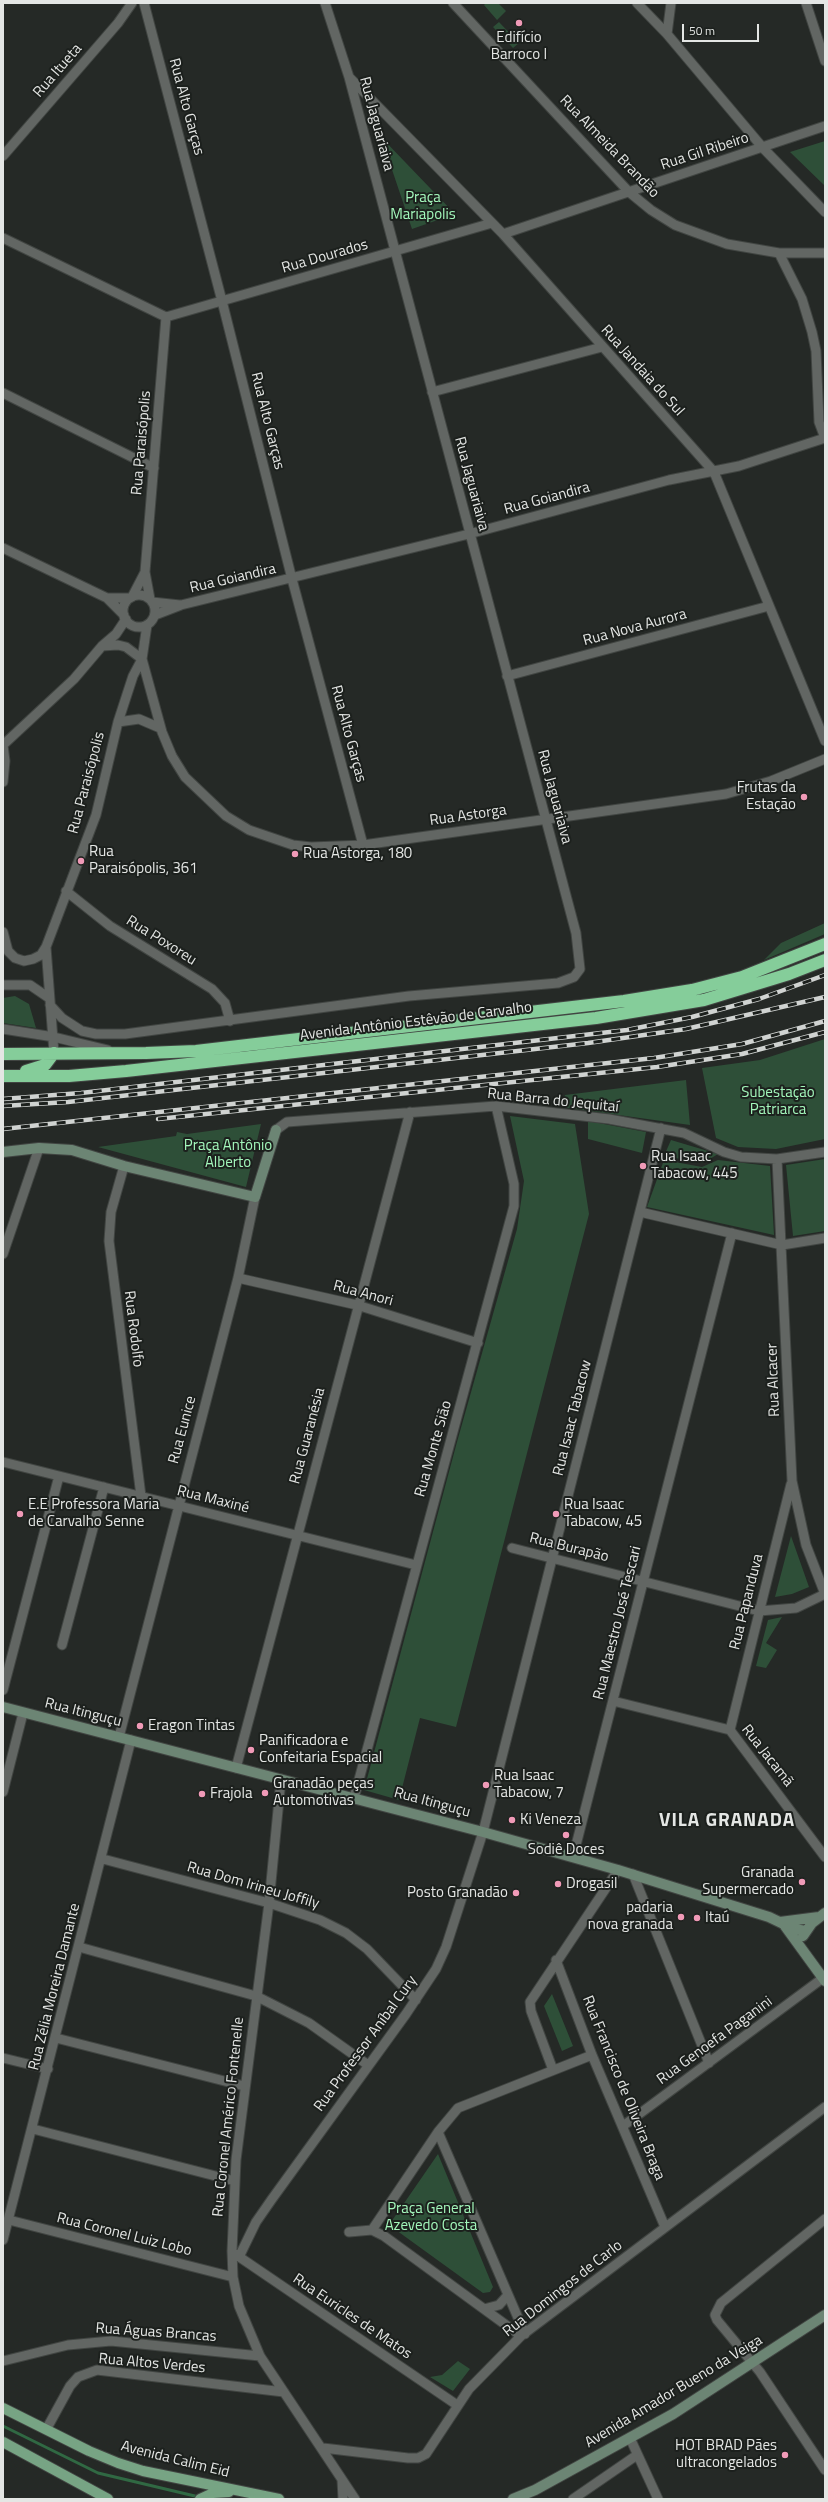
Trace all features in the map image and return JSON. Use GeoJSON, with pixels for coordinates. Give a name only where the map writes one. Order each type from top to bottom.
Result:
{"type":"FeatureCollection","features":[{"type":"Feature","properties":{"kind":"highway","name":"Avenida Antônio Estêvão de Carvalho"},"geometry":{"type":"LineString","coordinates":[[3,1054],[196,1051],[624,1001],[692,990],[742,977],[825,944]]}},
{"type":"Feature","properties":{"kind":"highway","name":"Avenida Antônio Estêvão de Carvalho"},"geometry":{"type":"LineString","coordinates":[[3,1076],[69,1076],[126,1071],[624,1014],[704,1000],[789,974],[825,960]]}},
{"type":"Feature","properties":{"kind":"highway"},"geometry":{"type":"LineString","coordinates":[[3,1076],[45,1065],[54,1053]]}},
{"type":"Feature","properties":{"kind":"main road","name":"Rua Eunice"},"geometry":{"type":"LineString","coordinates":[[255,1197],[276,1130]]}},
{"type":"Feature","properties":{"kind":"main road"},"geometry":{"type":"LineString","coordinates":[[3,1152],[39,1148],[72,1150],[124,1166],[255,1197]]}},
{"type":"Feature","properties":{"kind":"main road","name":"Rua Itinguçu"},"geometry":{"type":"LineString","coordinates":[[3,1707],[483,1832],[633,1874],[780,1922],[794,1929],[806,1931]]}},
{"type":"Feature","properties":{"kind":"main road"},"geometry":{"type":"LineString","coordinates":[[780,1922],[822,1915]]}},
{"type":"Feature","properties":{"kind":"main road"},"geometry":{"type":"LineString","coordinates":[[799,1944],[806,1931],[822,1915]]}},
{"type":"Feature","properties":{"kind":"main road"},"geometry":{"type":"LineString","coordinates":[[780,1922],[799,1944],[824,1979]]}},
{"type":"Feature","properties":{"kind":"main road","name":"Avenida Amador Bueno da Veiga"},"geometry":{"type":"LineString","coordinates":[[513,2499],[535,2490],[630,2438],[752,2364],[825,2315]]}},
{"type":"Feature","properties":{"kind":"main road","name":"Avenida Calim Eid"},"geometry":{"type":"LineString","coordinates":[[3,2408],[47,2428],[89,2451],[124,2465],[279,2499]]}},
{"type":"Feature","properties":{"kind":"main road"},"geometry":{"type":"LineString","coordinates":[[3,2442],[108,2499]]}},
{"type":"Feature","properties":{"kind":"main road","name":"Avenida Amador Bueno da Veiga"},"geometry":{"type":"LineString","coordinates":[[525,2499],[535,2490]]}},
{"type":"Feature","properties":{"kind":"main road"},"geometry":{"type":"LineString","coordinates":[[200,2499],[213,2493],[240,2491]]}},
{"type":"Feature","properties":{"kind":"street","name":"Rua Itueta"},"geometry":{"type":"LineString","coordinates":[[3,156],[118,22],[132,3]]}},
{"type":"Feature","properties":{"kind":"street","name":"Rua Alto Garças"},"geometry":{"type":"LineString","coordinates":[[144,3],[222,301],[292,579],[363,845]]}},
{"type":"Feature","properties":{"kind":"street","name":"Rua Jaguariaiva"},"geometry":{"type":"LineString","coordinates":[[325,3],[349,76],[394,252],[576,933],[581,964],[579,974]]}},
{"type":"Feature","properties":{"kind":"street"},"geometry":{"type":"LineString","coordinates":[[637,3],[667,34],[763,148],[825,212]]}},
{"type":"Feature","properties":{"kind":"street"},"geometry":{"type":"LineString","coordinates":[[667,34],[671,3]]}},
{"type":"Feature","properties":{"kind":"street"},"geometry":{"type":"LineString","coordinates":[[807,4],[825,61]]}},
{"type":"Feature","properties":{"kind":"street","name":"Rua Almeida Brandão"},"geometry":{"type":"LineString","coordinates":[[459,5],[629,192],[651,210],[675,224],[727,244],[779,253],[825,253]]}},
{"type":"Feature","properties":{"kind":"street","name":"Rua Jandaia do Sul"},"geometry":{"type":"LineString","coordinates":[[349,76],[503,234],[714,472],[825,741]]}},
{"type":"Feature","properties":{"kind":"street","name":"Rua Gil Ribeiro"},"geometry":{"type":"LineString","coordinates":[[503,234],[825,126]]}},
{"type":"Feature","properties":{"kind":"street","name":"Rua Dourados"},"geometry":{"type":"LineString","coordinates":[[166,317],[492,223]]}},
{"type":"Feature","properties":{"kind":"street"},"geometry":{"type":"LineString","coordinates":[[3,238],[166,317]]}},
{"type":"Feature","properties":{"kind":"street"},"geometry":{"type":"LineString","coordinates":[[779,253],[802,299],[812,332],[816,351],[819,422],[825,438]]}},
{"type":"Feature","properties":{"kind":"street","name":"Rua Paraisópolis"},"geometry":{"type":"LineString","coordinates":[[151,600],[145,572],[166,317]]}},
{"type":"Feature","properties":{"kind":"street"},"geometry":{"type":"LineString","coordinates":[[432,392],[602,347]]}},
{"type":"Feature","properties":{"kind":"street"},"geometry":{"type":"LineString","coordinates":[[3,393],[154,468]]}},
{"type":"Feature","properties":{"kind":"street","name":"Rua Goiandira"},"geometry":{"type":"LineString","coordinates":[[155,615],[182,605],[469,534],[669,480],[714,472],[825,438]]}},
{"type":"Feature","properties":{"kind":"street"},"geometry":{"type":"LineString","coordinates":[[3,548],[107,598],[132,625],[139,627],[146,625],[155,615],[151,600],[138,595],[131,598],[107,598]]}},
{"type":"Feature","properties":{"kind":"street","name":"Rua Paraisópolis"},"geometry":{"type":"LineString","coordinates":[[131,598],[145,572]]}},
{"type":"Feature","properties":{"kind":"street"},"geometry":{"type":"LineString","coordinates":[[3,782],[5,761],[3,745],[74,679],[102,646],[116,634],[125,617],[124,608],[131,598]]}},
{"type":"Feature","properties":{"kind":"street","name":"Rua Goiandira"},"geometry":{"type":"LineString","coordinates":[[151,600],[182,605]]}},
{"type":"Feature","properties":{"kind":"street","name":"Rua Nova Aurora"},"geometry":{"type":"LineString","coordinates":[[507,676],[769,606]]}},
{"type":"Feature","properties":{"kind":"street","name":"Rua Paraisópolis"},"geometry":{"type":"LineString","coordinates":[[46,947],[96,815],[118,722],[132,676],[142,659],[146,625]]}},
{"type":"Feature","properties":{"kind":"street"},"geometry":{"type":"LineString","coordinates":[[102,646],[118,645],[126,647],[142,659]]}},
{"type":"Feature","properties":{"kind":"street","name":"Rua Astorga"},"geometry":{"type":"LineString","coordinates":[[142,659],[148,687],[160,728],[172,756],[185,776],[226,816],[249,830],[293,845],[311,847],[363,845],[726,794],[771,781],[825,759]]}},
{"type":"Feature","properties":{"kind":"street"},"geometry":{"type":"LineString","coordinates":[[118,722],[139,719],[160,728]]}},
{"type":"Feature","properties":{"kind":"street","name":"Rua Poxoreu"},"geometry":{"type":"LineString","coordinates":[[66,892],[110,926],[212,989],[225,1003],[230,1021]]}},
{"type":"Feature","properties":{"kind":"street"},"geometry":{"type":"LineString","coordinates":[[3,932],[4,945],[15,958],[24,961],[37,957],[46,947]]}},
{"type":"Feature","properties":{"kind":"street"},"geometry":{"type":"LineString","coordinates":[[46,947],[49,1001],[54,1036],[54,1053]]}},
{"type":"Feature","properties":{"kind":"street","name":"Avenida Antônio Estêvão de Carvalho"},"geometry":{"type":"LineString","coordinates":[[3,985],[30,985],[38,988],[71,1025],[82,1031],[96,1034],[125,1034],[409,996],[558,983],[567,981],[579,974]]}},
{"type":"Feature","properties":{"kind":"street","name":"Avenida Antônio Estêvão de Carvalho"},"geometry":{"type":"LineString","coordinates":[[3,1029],[54,1036],[117,1053]]}},
{"type":"Feature","properties":{"kind":"street","name":"Rua Barra do Jequitaí"},"geometry":{"type":"LineString","coordinates":[[276,1130],[287,1122],[496,1106],[609,1119],[662,1128],[691,1135],[731,1155],[776,1159],[825,1152]]}},
{"type":"Feature","properties":{"kind":"street","name":"Rua Monte Sião"},"geometry":{"type":"LineString","coordinates":[[354,1798],[514,1206],[514,1184],[496,1106]]}},
{"type":"Feature","properties":{"kind":"street","name":"Rua Guaranésia"},"geometry":{"type":"LineString","coordinates":[[236,1768],[357,1305],[410,1112]]}},
{"type":"Feature","properties":{"kind":"street","name":"Rua Isaac Tabacow"},"geometry":{"type":"LineString","coordinates":[[483,1832],[662,1128]]}},
{"type":"Feature","properties":{"kind":"street"},"geometry":{"type":"LineString","coordinates":[[3,1254],[39,1148]]}},
{"type":"Feature","properties":{"kind":"street","name":"Rua Alcacer"},"geometry":{"type":"LineString","coordinates":[[776,1159],[782,1245],[792,1480],[806,1545],[825,1594]]}},
{"type":"Feature","properties":{"kind":"street","name":"Rua Rodolfo"},"geometry":{"type":"LineString","coordinates":[[124,1166],[111,1212],[109,1241],[141,1496]]}},
{"type":"Feature","properties":{"kind":"street","name":"Rua Eunice"},"geometry":{"type":"LineString","coordinates":[[119,1737],[238,1278],[255,1197]]}},
{"type":"Feature","properties":{"kind":"street"},"geometry":{"type":"LineString","coordinates":[[640,1212],[782,1245],[825,1238]]}},
{"type":"Feature","properties":{"kind":"street","name":"Rua Maestro José Tescari"},"geometry":{"type":"LineString","coordinates":[[572,1857],[732,1233]]}},
{"type":"Feature","properties":{"kind":"street","name":"Rua Anori"},"geometry":{"type":"LineString","coordinates":[[238,1278],[357,1305],[478,1343]]}},
{"type":"Feature","properties":{"kind":"street","name":"Rua Maxiné"},"geometry":{"type":"LineString","coordinates":[[3,1462],[416,1565]]}},
{"type":"Feature","properties":{"kind":"street"},"geometry":{"type":"LineString","coordinates":[[3,1690],[59,1476]]}},
{"type":"Feature","properties":{"kind":"street","name":"Rua Papanduva"},"geometry":{"type":"LineString","coordinates":[[730,1730],[758,1611],[792,1480]]}},
{"type":"Feature","properties":{"kind":"street"},"geometry":{"type":"LineString","coordinates":[[62,1645],[104,1487]]}},
{"type":"Feature","properties":{"kind":"street","name":"Rua Burapão"},"geometry":{"type":"LineString","coordinates":[[512,1548],[758,1611],[796,1608],[825,1594]]}},
{"type":"Feature","properties":{"kind":"street","name":"Rua Jacamã"},"geometry":{"type":"LineString","coordinates":[[612,1701],[730,1730],[825,1857]]}},
{"type":"Feature","properties":{"kind":"street"},"geometry":{"type":"LineString","coordinates":[[3,1792],[23,1712]]}},
{"type":"Feature","properties":{"kind":"street","name":"Rua Zélia Moreira Damante"},"geometry":{"type":"LineString","coordinates":[[3,2240],[80,1947],[131,1740]]}},
{"type":"Feature","properties":{"kind":"street","name":"Rua Coronel Américo Fontenelle"},"geometry":{"type":"LineString","coordinates":[[281,1779],[269,1903],[244,2086],[235,2181],[232,2251],[233,2277],[239,2306],[260,2356],[323,2448],[355,2499]]}},
{"type":"Feature","properties":{"kind":"street","name":"Rua Professor Aníbal Cury"},"geometry":{"type":"LineString","coordinates":[[239,2257],[256,2222],[416,2000],[436,1969],[446,1947],[483,1832]]}},
{"type":"Feature","properties":{"kind":"street","name":"Rua Dom Irineu Joffily"},"geometry":{"type":"LineString","coordinates":[[102,1859],[269,1903],[320,1920],[346,1933],[367,1948],[416,2000]]}},
{"type":"Feature","properties":{"kind":"street"},"geometry":{"type":"LineString","coordinates":[[553,2070],[531,2011],[530,2002],[556,1960],[618,1870]]}},
{"type":"Feature","properties":{"kind":"street"},"geometry":{"type":"LineString","coordinates":[[633,1874],[709,2062]]}},
{"type":"Feature","properties":{"kind":"street"},"geometry":{"type":"LineString","coordinates":[[80,1947],[256,1996],[309,2023],[368,2065]]}},
{"type":"Feature","properties":{"kind":"street","name":"Rua Francisco de Oliveira Braga"},"geometry":{"type":"LineString","coordinates":[[556,1960],[592,2055],[665,2227]]}},
{"type":"Feature","properties":{"kind":"street","name":"Rua Genoefa Paganini"},"geometry":{"type":"LineString","coordinates":[[623,2126],[824,1979]]}},
{"type":"Feature","properties":{"kind":"street"},"geometry":{"type":"LineString","coordinates":[[56,2038],[244,2086]]}},
{"type":"Feature","properties":{"kind":"street"},"geometry":{"type":"LineString","coordinates":[[372,2230],[453,2112],[462,2105],[592,2055]]}},
{"type":"Feature","properties":{"kind":"street"},"geometry":{"type":"LineString","coordinates":[[3,2058],[48,2070]]}},
{"type":"Feature","properties":{"kind":"street","name":"Rua Domingos de Carlo"},"geometry":{"type":"LineString","coordinates":[[323,2448],[418,2458],[426,2454],[457,2405],[480,2375],[523,2335],[825,2107]]}},
{"type":"Feature","properties":{"kind":"street"},"geometry":{"type":"LineString","coordinates":[[33,2129],[235,2181]]}},
{"type":"Feature","properties":{"kind":"street"},"geometry":{"type":"LineString","coordinates":[[438,2132],[508,2295],[523,2335]]}},
{"type":"Feature","properties":{"kind":"street"},"geometry":{"type":"LineString","coordinates":[[825,2219],[721,2303],[717,2309],[717,2320],[752,2364],[825,2470]]}},
{"type":"Feature","properties":{"kind":"street","name":"Rua Coronel Luiz Lobo"},"geometry":{"type":"LineString","coordinates":[[9,2220],[233,2277]]}},
{"type":"Feature","properties":{"kind":"street"},"geometry":{"type":"LineString","coordinates":[[349,2232],[372,2230],[384,2236],[484,2309],[523,2335]]}},
{"type":"Feature","properties":{"kind":"street","name":"Rua Euricles de Matos"},"geometry":{"type":"LineString","coordinates":[[232,2251],[457,2405]]}},
{"type":"Feature","properties":{"kind":"street"},"geometry":{"type":"LineString","coordinates":[[484,2309],[499,2305],[508,2295]]}},
{"type":"Feature","properties":{"kind":"street","name":"Rua Águas Brancas"},"geometry":{"type":"LineString","coordinates":[[3,2361],[68,2344],[112,2341],[260,2356]]}},
{"type":"Feature","properties":{"kind":"street","name":"Rua Altos Verdes"},"geometry":{"type":"LineString","coordinates":[[47,2428],[70,2386],[78,2377],[97,2370],[284,2392]]}},
{"type":"Feature","properties":{"kind":"street"},"geometry":{"type":"LineString","coordinates":[[630,2438],[658,2499]]}},
{"type":"Feature","properties":{"kind":"street"},"geometry":{"type":"LineString","coordinates":[[573,2499],[637,2455]]}},
{"type":"Feature","properties":{"kind":"street","name":"Rua Coronel Américo Fontenelle"},"geometry":{"type":"LineString","coordinates":[[341,2477],[343,2499]]}},
{"type":"Feature","properties":{"kind":"green space"},"geometry":{"type":"Polygon","coordinates":[[[486,3],[498,3],[506,11],[497,20],[484,5],[486,3]]]}},
{"type":"Feature","properties":{"kind":"green space"},"geometry":{"type":"Polygon","coordinates":[[[499,22],[519,43],[513,48],[493,27],[499,22]]]}},
{"type":"Feature","properties":{"kind":"green space","name":"Praça Mariapolis"},"geometry":{"type":"Polygon","coordinates":[[[381,137],[455,214],[412,229],[381,137]]]}},
{"type":"Feature","properties":{"kind":"green space"},"geometry":{"type":"Polygon","coordinates":[[[825,141],[825,186],[790,152],[825,141]]]}},
{"type":"Feature","properties":{"kind":"green space"},"geometry":{"type":"Polygon","coordinates":[[[825,923],[825,934],[764,960],[781,943],[825,923]]]}},
{"type":"Feature","properties":{"kind":"green space"},"geometry":{"type":"Polygon","coordinates":[[[15,996],[29,1004],[36,1028],[3,1023],[3,998],[15,996]]]}},
{"type":"Feature","properties":{"kind":"green space","name":"Subestação Patriarca"},"geometry":{"type":"Polygon","coordinates":[[[825,1039],[825,1139],[776,1149],[738,1147],[716,1138],[702,1068],[760,1060],[825,1039]]]}},
{"type":"Feature","properties":{"kind":"green space"},"geometry":{"type":"Polygon","coordinates":[[[686,1080],[690,1125],[561,1107],[565,1095],[686,1080]]]}},
{"type":"Feature","properties":{"kind":"green space"},"geometry":{"type":"Polygon","coordinates":[[[510,1116],[575,1124],[589,1214],[456,1727],[420,1718],[399,1800],[364,1790],[457,1442],[517,1229],[524,1181],[510,1116]]]}},
{"type":"Feature","properties":{"kind":"green space"},"geometry":{"type":"Polygon","coordinates":[[[588,1121],[646,1132],[642,1153],[588,1139],[588,1121]]]}},
{"type":"Feature","properties":{"kind":"green space","name":"Praça Antônio Alberto"},"geometry":{"type":"Polygon","coordinates":[[[261,1124],[246,1187],[98,1147],[176,1136],[177,1132],[187,1134],[261,1124]]]}},
{"type":"Feature","properties":{"kind":"green space"},"geometry":{"type":"Polygon","coordinates":[[[671,1140],[718,1154],[703,1163],[664,1156],[671,1140]]]}},
{"type":"Feature","properties":{"kind":"green space"},"geometry":{"type":"Polygon","coordinates":[[[825,1159],[825,1231],[793,1236],[786,1165],[825,1159]]]}},
{"type":"Feature","properties":{"kind":"green space"},"geometry":{"type":"Polygon","coordinates":[[[664,1160],[702,1167],[718,1160],[770,1166],[774,1235],[647,1207],[664,1160]]]}},
{"type":"Feature","properties":{"kind":"green space"},"geometry":{"type":"Polygon","coordinates":[[[791,1536],[809,1587],[792,1594],[775,1597],[791,1536]]]}},
{"type":"Feature","properties":{"kind":"green space"},"geometry":{"type":"Polygon","coordinates":[[[782,1617],[766,1643],[777,1650],[766,1668],[756,1666],[768,1620],[782,1617]]]}},
{"type":"Feature","properties":{"kind":"green space"},"geometry":{"type":"Polygon","coordinates":[[[552,1994],[573,2046],[562,2051],[544,2006],[552,1994]]]}},
{"type":"Feature","properties":{"kind":"green space","name":"Praça General Azevedo Costa"},"geometry":{"type":"Polygon","coordinates":[[[438,2154],[493,2287],[490,2292],[483,2293],[389,2225],[438,2154]]]}},
{"type":"Feature","properties":{"kind":"green space"},"geometry":{"type":"Polygon","coordinates":[[[458,2361],[470,2369],[453,2391],[430,2377],[442,2375],[458,2361]]]}},
{"type":"Feature","properties":{"kind":"waterway"},"geometry":{"type":"LineString","coordinates":[[3,2426],[98,2473],[199,2497]]}},
{"type":"Feature","properties":{"kind":"railway"},"geometry":{"type":"LineString","coordinates":[[3,1099],[81,1093],[627,1030],[692,1017],[759,999],[825,975]]}},
{"type":"Feature","properties":{"kind":"railway"},"geometry":{"type":"LineString","coordinates":[[3,1106],[68,1102],[588,1043],[686,1029],[825,997]]}},
{"type":"Feature","properties":{"kind":"railway"},"geometry":{"type":"LineString","coordinates":[[3,1129],[654,1058],[742,1044],[825,1021]]}},
{"type":"Feature","properties":{"kind":"railway"},"geometry":{"type":"LineString","coordinates":[[158,1119],[657,1067],[742,1054],[825,1032]]}},
{"type":"Feature","properties":{"kind":"place","name":"Edifício Barroco I"},"geometry":{"type":"Point","coordinates":[519,23]}},
{"type":"Feature","properties":{"kind":"place","name":"Frutas da Estação"},"geometry":{"type":"Point","coordinates":[804,797]}},
{"type":"Feature","properties":{"kind":"place","name":"Rua Astorga, 180"},"geometry":{"type":"Point","coordinates":[295,854]}},
{"type":"Feature","properties":{"kind":"place","name":"Rua Paraisópolis, 361"},"geometry":{"type":"Point","coordinates":[81,861]}},
{"type":"Feature","properties":{"kind":"place","name":"Rua Isaac Tabacow, 445"},"geometry":{"type":"Point","coordinates":[643,1166]}},
{"type":"Feature","properties":{"kind":"place","name":"E.E Professora Maria de Carvalho Senne"},"geometry":{"type":"Point","coordinates":[20,1514]}},
{"type":"Feature","properties":{"kind":"place","name":"Rua Isaac Tabacow, 45"},"geometry":{"type":"Point","coordinates":[556,1514]}},
{"type":"Feature","properties":{"kind":"place","name":"Eragon Tintas"},"geometry":{"type":"Point","coordinates":[140,1726]}},
{"type":"Feature","properties":{"kind":"place","name":"Panificadora e Confeitaria Espacial"},"geometry":{"type":"Point","coordinates":[251,1750]}},
{"type":"Feature","properties":{"kind":"place","name":"Rua Isaac Tabacow, 7"},"geometry":{"type":"Point","coordinates":[486,1785]}},
{"type":"Feature","properties":{"kind":"place","name":"Granadão peças Automotivas"},"geometry":{"type":"Point","coordinates":[265,1793]}},
{"type":"Feature","properties":{"kind":"place","name":"Frajola"},"geometry":{"type":"Point","coordinates":[202,1794]}},
{"type":"Feature","properties":{"kind":"place","name":"Ki Veneza"},"geometry":{"type":"Point","coordinates":[512,1820]}},
{"type":"Feature","properties":{"kind":"place","name":"Sodiê Doces"},"geometry":{"type":"Point","coordinates":[566,1835]}},
{"type":"Feature","properties":{"kind":"place","name":"Granada Supermercado"},"geometry":{"type":"Point","coordinates":[802,1882]}},
{"type":"Feature","properties":{"kind":"place","name":"Drogasil"},"geometry":{"type":"Point","coordinates":[558,1884]}},
{"type":"Feature","properties":{"kind":"place","name":"Posto Granadão"},"geometry":{"type":"Point","coordinates":[516,1893]}},
{"type":"Feature","properties":{"kind":"place","name":"padaria nova granada"},"geometry":{"type":"Point","coordinates":[681,1917]}},
{"type":"Feature","properties":{"kind":"place","name":"Itaú"},"geometry":{"type":"Point","coordinates":[697,1918]}},
{"type":"Feature","properties":{"kind":"place","name":"HOT BRAD Pães ultracongelados"},"geometry":{"type":"Point","coordinates":[785,2455]}},
{"type":"Feature","properties":{"kind":"district","name":"VILA GRANADA"},"geometry":{"type":"Point","coordinates":[727,1821]}}]}
